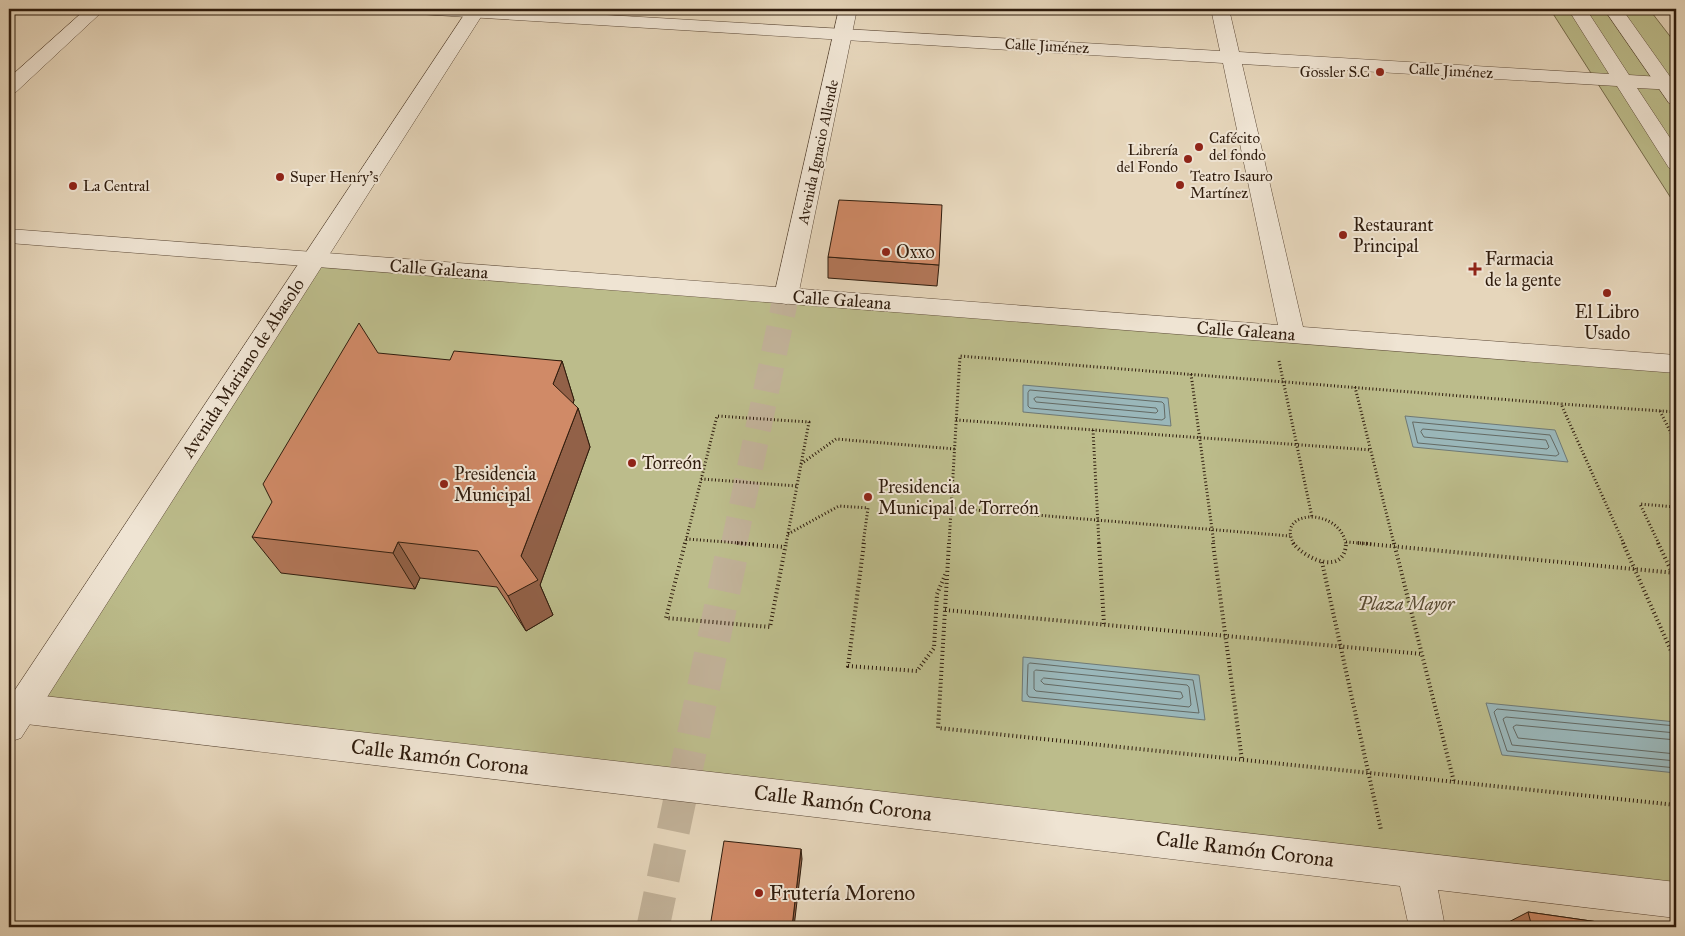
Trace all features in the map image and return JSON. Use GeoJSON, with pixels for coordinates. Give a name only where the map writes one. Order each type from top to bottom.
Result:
{"type":"FeatureCollection","features":[{"type":"Feature","properties":{"kind":"street"},"geometry":{"type":"LineString","coordinates":[[9,88],[96,9]]}},
{"type":"Feature","properties":{"kind":"street","name":"Calle Jiménez"},"geometry":{"type":"LineString","coordinates":[[418,9],[476,10],[1671,84]]}},
{"type":"Feature","properties":{"kind":"street","name":"Avenida Ignacio Allende"},"geometry":{"type":"LineString","coordinates":[[786,296],[848,9]]}},
{"type":"Feature","properties":{"kind":"street"},"geometry":{"type":"LineString","coordinates":[[1220,9],[1283,334]]}},
{"type":"Feature","properties":{"kind":"street"},"geometry":{"type":"LineString","coordinates":[[1577,9],[1676,163]]}},
{"type":"Feature","properties":{"kind":"street"},"geometry":{"type":"LineString","coordinates":[[1614,9],[1671,84],[1676,99]]}},
{"type":"Feature","properties":{"kind":"street","name":"Avenida Mariano de Abasolo"},"geometry":{"type":"LineString","coordinates":[[13,714],[314,260],[476,10]]}},
{"type":"Feature","properties":{"kind":"street","name":"Calle Galeana"},"geometry":{"type":"LineString","coordinates":[[9,236],[1676,364]]}},
{"type":"Feature","properties":{"kind":"street","name":"Calle Ramón Corona"},"geometry":{"type":"LineString","coordinates":[[13,714],[1676,900]]}},
{"type":"Feature","properties":{"kind":"street"},"geometry":{"type":"LineString","coordinates":[[1402,868],[1428,927]]}},
{"type":"Feature","properties":{"kind":"path"},"geometry":{"type":"LineString","coordinates":[[1283,334],[1283,381],[1312,517]]}},
{"type":"Feature","properties":{"kind":"path"},"geometry":{"type":"LineString","coordinates":[[1676,412],[960,356],[938,728],[1676,806]]}},
{"type":"Feature","properties":{"kind":"path"},"geometry":{"type":"LineString","coordinates":[[1191,374],[1242,760]]}},
{"type":"Feature","properties":{"kind":"path"},"geometry":{"type":"LineString","coordinates":[[1355,387],[1454,782]]}},
{"type":"Feature","properties":{"kind":"path"},"geometry":{"type":"LineString","coordinates":[[1561,404],[1676,662]]}},
{"type":"Feature","properties":{"kind":"path"},"geometry":{"type":"LineString","coordinates":[[1660,411],[1676,443]]}},
{"type":"Feature","properties":{"kind":"path"},"geometry":{"type":"LineString","coordinates":[[717,416],[809,422],[770,627],[666,618],[701,479],[717,416]]}},
{"type":"Feature","properties":{"kind":"path"},"geometry":{"type":"LineString","coordinates":[[956,420],[1371,450]]}},
{"type":"Feature","properties":{"kind":"path"},"geometry":{"type":"LineString","coordinates":[[1093,430],[1104,624]]}},
{"type":"Feature","properties":{"kind":"path"},"geometry":{"type":"LineString","coordinates":[[801,465],[836,439],[954,448]]}},
{"type":"Feature","properties":{"kind":"path"},"geometry":{"type":"LineString","coordinates":[[701,479],[796,486]]}},
{"type":"Feature","properties":{"kind":"path"},"geometry":{"type":"LineString","coordinates":[[1676,507],[1640,504],[1674,572],[1676,581]]}},
{"type":"Feature","properties":{"kind":"path"},"geometry":{"type":"LineString","coordinates":[[787,535],[839,506],[868,508],[848,666],[917,672],[934,648],[937,594],[948,568]]}},
{"type":"Feature","properties":{"kind":"path"},"geometry":{"type":"LineString","coordinates":[[951,508],[1290,536]]}},
{"type":"Feature","properties":{"kind":"path"},"geometry":{"type":"LineString","coordinates":[[1312,517],[1328,521],[1337,526],[1346,542],[1344,555],[1331,562],[1322,562],[1305,556],[1292,543],[1290,536],[1290,528],[1300,518],[1312,517]]}},
{"type":"Feature","properties":{"kind":"path"},"geometry":{"type":"LineString","coordinates":[[686,539],[785,547]]}},
{"type":"Feature","properties":{"kind":"path"},"geometry":{"type":"LineString","coordinates":[[1346,542],[1674,572]]}},
{"type":"Feature","properties":{"kind":"path"},"geometry":{"type":"LineString","coordinates":[[1322,562],[1369,774],[1402,868]]}},
{"type":"Feature","properties":{"kind":"path"},"geometry":{"type":"LineString","coordinates":[[945,610],[1422,654]]}},
{"type":"Feature","properties":{"kind":"green space"},"geometry":{"type":"Polygon","coordinates":[[[1550,9],[1649,9],[1676,44],[1676,206],[1550,9]]]}},
{"type":"Feature","properties":{"kind":"green space","name":"Plaza Mayor"},"geometry":{"type":"Polygon","coordinates":[[[316,259],[1676,361],[1676,899],[26,708],[316,259]]]}},
{"type":"Feature","properties":{"kind":"water"},"geometry":{"type":"Polygon","coordinates":[[[1023,385],[1168,398],[1171,426],[1023,412],[1023,385]]]}},
{"type":"Feature","properties":{"kind":"water"},"geometry":{"type":"Polygon","coordinates":[[[1405,416],[1555,430],[1568,462],[1413,447],[1405,416]]]}},
{"type":"Feature","properties":{"kind":"water"},"geometry":{"type":"Polygon","coordinates":[[[1023,657],[1199,675],[1205,720],[1022,701],[1023,657]]]}},
{"type":"Feature","properties":{"kind":"water"},"geometry":{"type":"Polygon","coordinates":[[[1486,703],[1676,722],[1676,773],[1502,755],[1486,703]]]}},
{"type":"Feature","properties":{"kind":"building","name":"Oxxo"},"geometry":{"type":"Polygon","coordinates":[[[839,200],[942,205],[939,265],[828,257],[839,200]]]}},
{"type":"Feature","properties":{"kind":"building","name":"Presidencia Municipal"},"geometry":{"type":"Polygon","coordinates":[[[359,323],[378,353],[450,360],[454,351],[562,361],[553,384],[578,408],[521,556],[538,580],[508,596],[478,551],[398,542],[393,553],[252,537],[272,502],[263,484],[359,323]]]}},
{"type":"Feature","properties":{"kind":"building","name":"Frutería Moreno"},"geometry":{"type":"Polygon","coordinates":[[[724,841],[801,849],[792,927],[710,927],[724,841]]]}},
{"type":"Feature","properties":{"kind":"building"},"geometry":{"type":"Polygon","coordinates":[[[1528,912],[1633,927],[1532,927],[1528,912]]]}},
{"type":"Feature","properties":{"kind":"tunnel"},"geometry":{"type":"LineString","coordinates":[[734,544],[786,296]]}},
{"type":"Feature","properties":{"kind":"tunnel"},"geometry":{"type":"LineString","coordinates":[[653,927],[734,543]]}},
{"type":"Feature","properties":{"kind":"place","name":"Gossler S.C"},"geometry":{"type":"Point","coordinates":[1380,72]}},
{"type":"Feature","properties":{"kind":"place","name":"Cafécito del fondo"},"geometry":{"type":"Point","coordinates":[1199,147]}},
{"type":"Feature","properties":{"kind":"place","name":"Librería del Fondo"},"geometry":{"type":"Point","coordinates":[1188,159]}},
{"type":"Feature","properties":{"kind":"place","name":"Super Henry's"},"geometry":{"type":"Point","coordinates":[280,177]}},
{"type":"Feature","properties":{"kind":"place","name":"Teatro Isauro Martínez"},"geometry":{"type":"Point","coordinates":[1180,185]}},
{"type":"Feature","properties":{"kind":"place","name":"La Central"},"geometry":{"type":"Point","coordinates":[73,186]}},
{"type":"Feature","properties":{"kind":"place","name":"Restaurant Principal"},"geometry":{"type":"Point","coordinates":[1343,235]}},
{"type":"Feature","properties":{"kind":"place","name":"Oxxo"},"geometry":{"type":"Point","coordinates":[886,252]}},
{"type":"Feature","properties":{"kind":"place","name":"Farmacia de la gente"},"geometry":{"type":"Point","coordinates":[1475,269]}},
{"type":"Feature","properties":{"kind":"place","name":"El Libro Usado"},"geometry":{"type":"Point","coordinates":[1607,293]}},
{"type":"Feature","properties":{"kind":"place","name":"Torreón"},"geometry":{"type":"Point","coordinates":[632,463]}},
{"type":"Feature","properties":{"kind":"place","name":"Presidencia Municipal"},"geometry":{"type":"Point","coordinates":[444,484]}},
{"type":"Feature","properties":{"kind":"place","name":"Presidencia Municipal de Torreón"},"geometry":{"type":"Point","coordinates":[868,497]}},
{"type":"Feature","properties":{"kind":"place","name":"Frutería Moreno"},"geometry":{"type":"Point","coordinates":[759,893]}}]}
